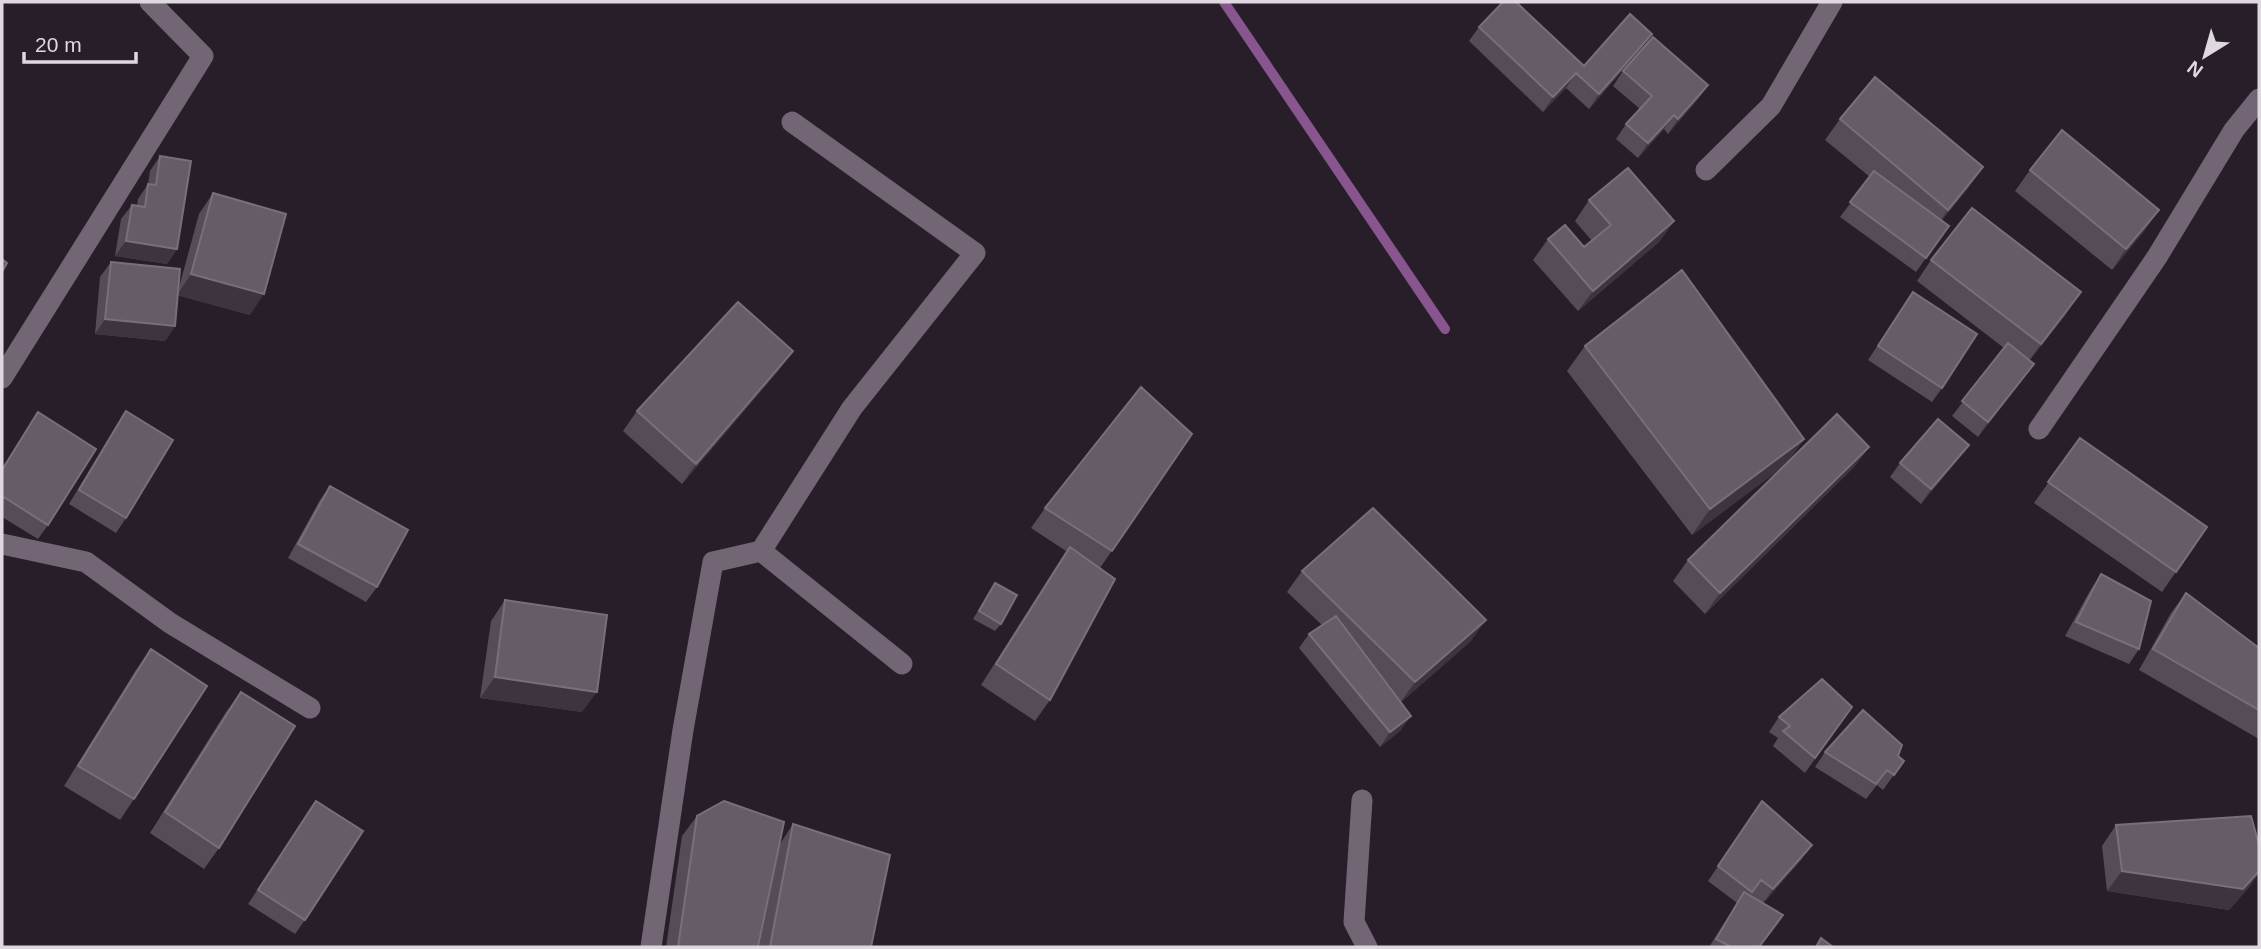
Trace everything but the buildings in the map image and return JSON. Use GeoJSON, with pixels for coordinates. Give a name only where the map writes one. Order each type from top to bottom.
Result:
{"type":"FeatureCollection","features":[{"type":"Feature","properties":{"kind":"street"},"geometry":{"type":"LineString","coordinates":[[2,378],[203,56],[150,2]]}},
{"type":"Feature","properties":{"kind":"street"},"geometry":{"type":"LineString","coordinates":[[1706,170],[1771,106],[1832,2]]}},
{"type":"Feature","properties":{"kind":"street"},"geometry":{"type":"LineString","coordinates":[[2039,429],[2157,257],[2234,130],[2259,99]]}},
{"type":"Feature","properties":{"kind":"street"},"geometry":{"type":"LineString","coordinates":[[651,947],[683,730],[713,562],[761,551],[852,408],[975,253],[792,122]]}},
{"type":"Feature","properties":{"kind":"street"},"geometry":{"type":"LineString","coordinates":[[2,544],[86,562],[170,623],[310,708]]}},
{"type":"Feature","properties":{"kind":"street"},"geometry":{"type":"LineString","coordinates":[[761,551],[902,664]]}},
{"type":"Feature","properties":{"kind":"street"},"geometry":{"type":"LineString","coordinates":[[1362,800],[1354,922],[1367,947]]}},
{"type":"Feature","properties":{"kind":"waterway"},"geometry":{"type":"LineString","coordinates":[[1224,2],[1445,329]]}}]}
